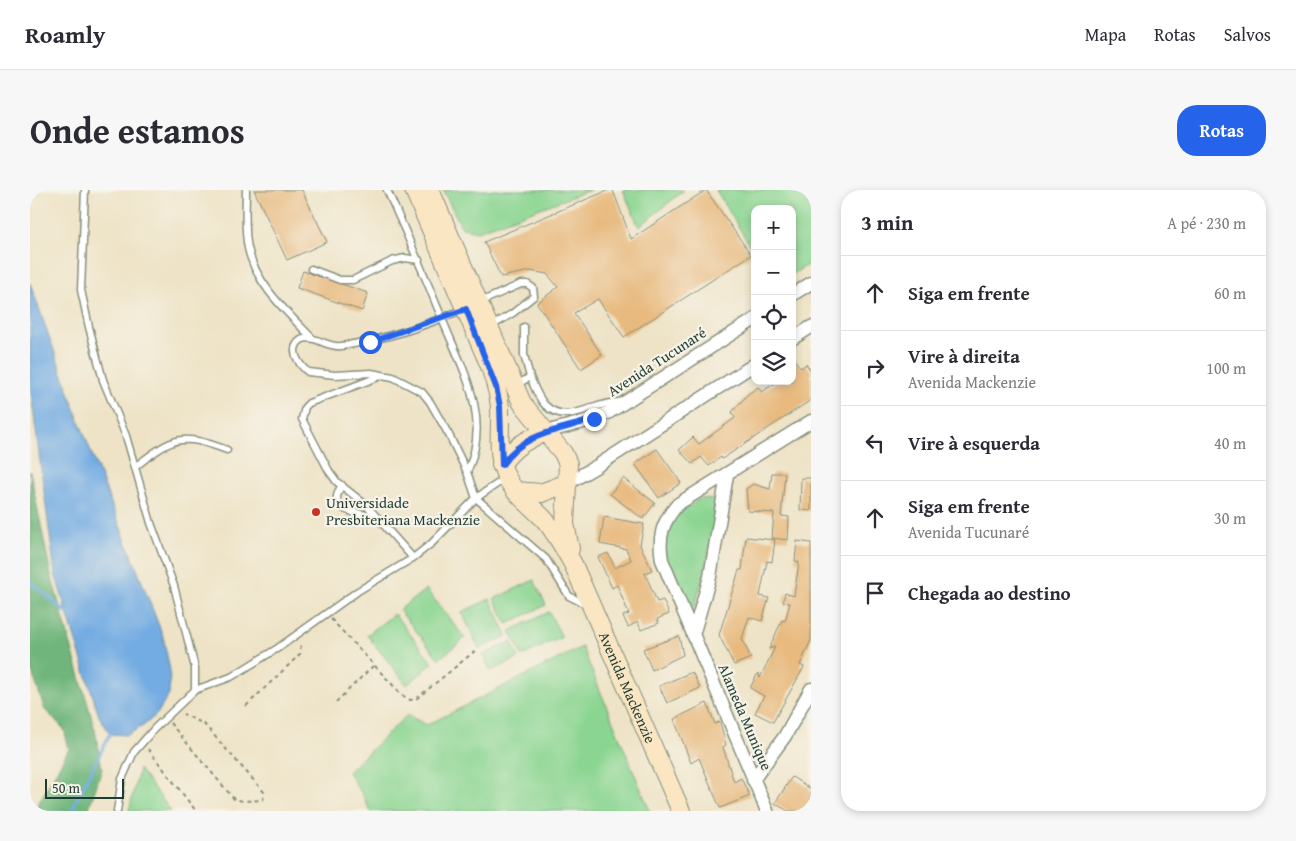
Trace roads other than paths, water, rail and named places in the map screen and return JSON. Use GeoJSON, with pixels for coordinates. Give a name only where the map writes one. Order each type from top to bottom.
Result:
{"type":"FeatureCollection","features":[{"type":"Feature","properties":{"kind":"main road","name":"Avenida Mackenzie"},"geometry":{"type":"LineString","coordinates":[[414,190],[472,306],[489,327],[522,382],[522,403],[563,453],[568,464],[565,524],[573,564]]}},
{"type":"Feature","properties":{"kind":"main road","name":"Avenida Mackenzie"},"geometry":{"type":"LineString","coordinates":[[430,190],[472,306],[496,387],[508,478],[558,538],[573,564],[680,811]]}},
{"type":"Feature","properties":{"kind":"main road"},"geometry":{"type":"LineString","coordinates":[[545,432],[520,444],[508,455],[508,478],[541,493],[568,483]]}},
{"type":"Feature","properties":{"kind":"street"},"geometry":{"type":"LineString","coordinates":[[796,291],[811,282]]}},
{"type":"Feature","properties":{"kind":"street","name":"Avenida Tucunaré"},"geometry":{"type":"LineString","coordinates":[[545,432],[594,419],[623,403],[751,322]]}},
{"type":"Feature","properties":{"kind":"street"},"geometry":{"type":"LineString","coordinates":[[796,336],[811,327]]}},
{"type":"Feature","properties":{"kind":"street"},"geometry":{"type":"LineString","coordinates":[[568,483],[598,466],[751,367]]}},
{"type":"Feature","properties":{"kind":"street","name":"Alameda Munique"},"geometry":{"type":"LineString","coordinates":[[768,811],[753,780],[662,560],[660,536],[668,515],[678,504],[811,421]]}},
{"type":"Feature","properties":{"kind":"street"},"geometry":{"type":"LineString","coordinates":[[693,635],[710,577],[727,475]]}},
{"type":"Feature","properties":{"kind":"street"},"geometry":{"type":"LineString","coordinates":[[753,780],[785,736],[811,689]]}},
{"type":"Feature","properties":{"kind":"lane"},"geometry":{"type":"LineString","coordinates":[[85,190],[81,290],[103,380],[136,466],[151,524],[174,586],[195,668],[195,690]]}},
{"type":"Feature","properties":{"kind":"lane"},"geometry":{"type":"LineString","coordinates":[[246,190],[247,246],[253,265],[267,289],[312,338],[325,345],[336,347],[370,342],[442,319],[522,284],[527,284],[533,288],[534,296],[526,304],[489,327]]}},
{"type":"Feature","properties":{"kind":"lane"},"geometry":{"type":"LineString","coordinates":[[387,190],[419,260],[473,392],[477,438],[476,455],[467,472]]}},
{"type":"Feature","properties":{"kind":"lane"},"geometry":{"type":"LineString","coordinates":[[311,269],[340,280],[353,280],[392,261],[405,258],[419,260]]}},
{"type":"Feature","properties":{"kind":"lane"},"geometry":{"type":"LineString","coordinates":[[524,327],[522,382],[544,404],[556,413],[571,414],[615,402],[623,403]]}},
{"type":"Feature","properties":{"kind":"lane"},"geometry":{"type":"LineString","coordinates":[[312,338],[303,339],[298,343],[295,352],[301,366],[308,372],[335,375],[372,373],[394,378],[422,392],[439,418],[467,472],[476,498],[546,559],[569,596],[592,607]]}},
{"type":"Feature","properties":{"kind":"lane"},"geometry":{"type":"LineString","coordinates":[[382,375],[309,403],[302,412],[302,419],[328,471],[377,517],[413,558]]}},
{"type":"Feature","properties":{"kind":"lane"},"geometry":{"type":"LineString","coordinates":[[136,466],[157,450],[179,439],[196,438],[227,450]]}},
{"type":"Feature","properties":{"kind":"lane"},"geometry":{"type":"LineString","coordinates":[[117,811],[122,779],[128,763],[142,742],[195,690],[231,677],[358,591],[413,558],[432,543],[476,498],[508,478]]}},
{"type":"Feature","properties":{"kind":"lane"},"geometry":{"type":"LineString","coordinates":[[342,485],[335,495],[339,506],[346,510],[377,517]]}},
{"type":"Feature","properties":{"kind":"water"},"geometry":{"type":"Polygon","coordinates":[[[30,283],[81,426],[163,636],[170,670],[169,695],[157,714],[143,726],[127,735],[110,734],[99,716],[55,574],[30,386],[30,283]]]}},
{"type":"Feature","properties":{"kind":"waterway"},"geometry":{"type":"LineString","coordinates":[[30,582],[70,615]]}},
{"type":"Feature","properties":{"kind":"waterway"},"geometry":{"type":"LineString","coordinates":[[71,811],[111,732]]}},
{"type":"Feature","properties":{"kind":"place","name":"Universidade Presbiteriana Mackenzie"},"geometry":{"type":"Point","coordinates":[316,512]}}]}
